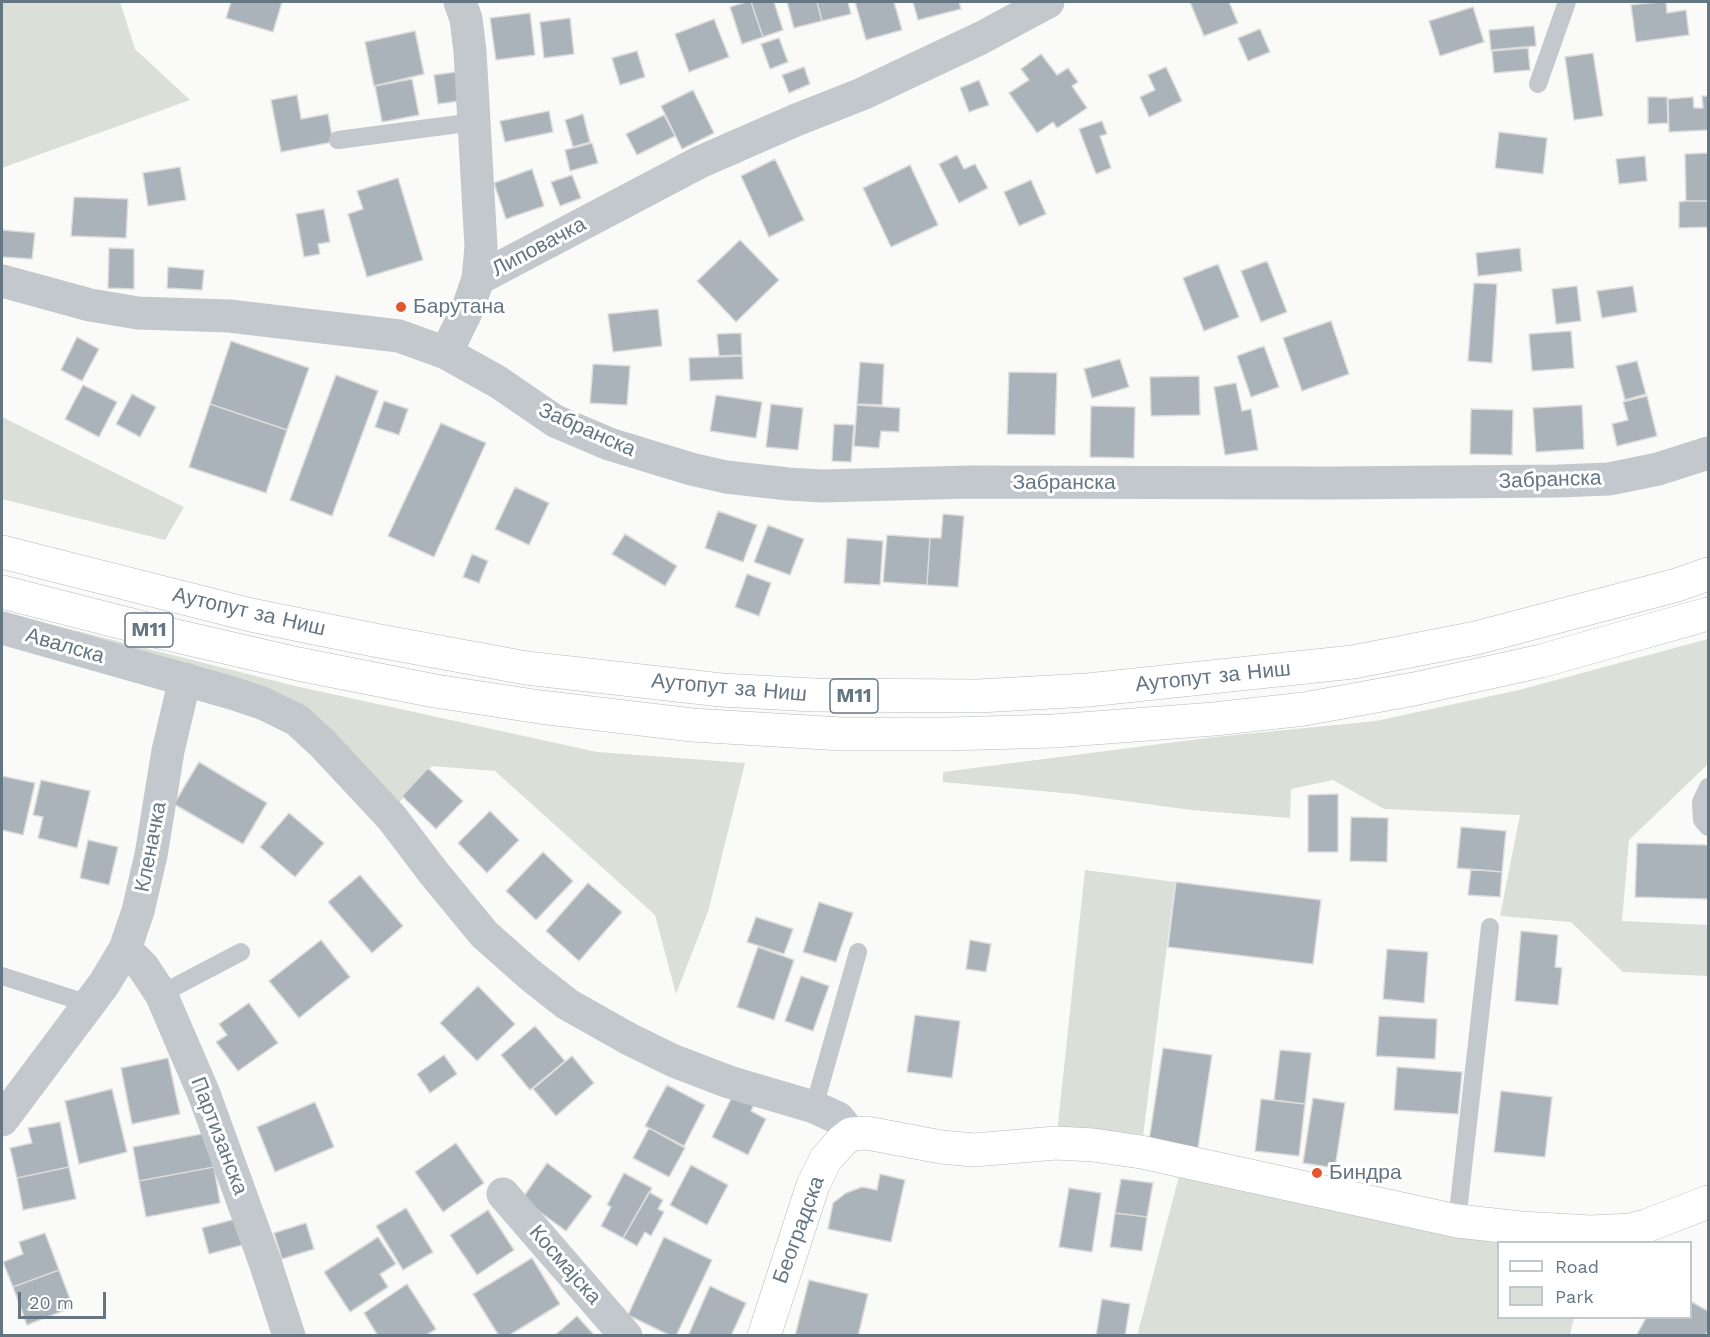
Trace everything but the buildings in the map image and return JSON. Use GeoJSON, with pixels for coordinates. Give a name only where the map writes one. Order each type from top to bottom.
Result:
{"type":"FeatureCollection","features":[{"type":"Feature","properties":{"kind":"main road","name":"Аутопут за Ниш"},"geometry":{"type":"LineString","coordinates":[[2,552],[251,615],[526,668],[721,690],[814,695],[978,696],[1088,690],[1353,662],[1476,638],[1666,588],[1708,574]]}},
{"type":"Feature","properties":{"kind":"main road","name":"Аутопут за Ниш"},"geometry":{"type":"LineString","coordinates":[[2,592],[298,664],[435,691],[540,707],[692,725],[842,734],[948,734],[1065,730],[1203,720],[1304,709],[1541,661],[1708,614]]}},
{"type":"Feature","properties":{"kind":"main road"},"geometry":{"type":"LineString","coordinates":[[851,1134],[867,1133],[941,1147],[974,1150],[1056,1143],[1093,1145],[1142,1152],[1457,1221],[1521,1228],[1591,1232],[1624,1230],[1646,1226],[1708,1202]]}},
{"type":"Feature","properties":{"kind":"main road","name":"Београдска"},"geometry":{"type":"LineString","coordinates":[[764,1335],[813,1185],[826,1160],[851,1134]]}},
{"type":"Feature","properties":{"kind":"street"},"geometry":{"type":"LineString","coordinates":[[460,2],[466,19],[474,122],[481,247],[478,279]]}},
{"type":"Feature","properties":{"kind":"street","name":"Липовачка"},"geometry":{"type":"LineString","coordinates":[[446,353],[468,308],[478,279],[700,162],[862,94],[981,38],[1048,2]]}},
{"type":"Feature","properties":{"kind":"street"},"geometry":{"type":"LineString","coordinates":[[2,281],[90,305],[138,313],[229,316],[377,333],[409,339],[446,353]]}},
{"type":"Feature","properties":{"kind":"street","name":"Забранска"},"geometry":{"type":"LineString","coordinates":[[446,353],[498,382],[555,421],[609,444],[692,470],[726,477],[788,484],[859,486],[969,482],[1558,482],[1619,477],[1658,469],[1708,453]]}},
{"type":"Feature","properties":{"kind":"street","name":"Авалска"},"geometry":{"type":"LineString","coordinates":[[2,628],[232,693],[262,703],[297,720],[322,743],[392,818],[484,934],[567,1004],[674,1061],[729,1082],[814,1107],[838,1118],[851,1134]]}},
{"type":"Feature","properties":{"kind":"street","name":"Кленачка"},"geometry":{"type":"LineString","coordinates":[[2,1120],[104,984],[124,949],[138,911],[151,855],[168,751],[185,679]]}},
{"type":"Feature","properties":{"kind":"street","name":"Партизанска"},"geometry":{"type":"LineString","coordinates":[[124,949],[143,967],[161,994],[204,1094],[289,1335]]}},
{"type":"Feature","properties":{"kind":"street","name":"Космајска"},"geometry":{"type":"LineString","coordinates":[[503,1194],[626,1335]]}},
{"type":"Feature","properties":{"kind":"lane"},"geometry":{"type":"LineString","coordinates":[[1538,84],[1567,2]]}},
{"type":"Feature","properties":{"kind":"lane"},"geometry":{"type":"LineString","coordinates":[[338,140],[474,122]]}},
{"type":"Feature","properties":{"kind":"lane"},"geometry":{"type":"LineString","coordinates":[[1708,787],[1701,802],[1702,820],[1708,827]]}},
{"type":"Feature","properties":{"kind":"lane"},"geometry":{"type":"LineString","coordinates":[[1457,1221],[1490,927]]}},
{"type":"Feature","properties":{"kind":"lane"},"geometry":{"type":"LineString","coordinates":[[161,994],[241,952]]}},
{"type":"Feature","properties":{"kind":"lane"},"geometry":{"type":"LineString","coordinates":[[814,1107],[858,952]]}},
{"type":"Feature","properties":{"kind":"lane"},"geometry":{"type":"LineString","coordinates":[[2,976],[89,1005]]}},
{"type":"Feature","properties":{"kind":"green space"},"geometry":{"type":"Polygon","coordinates":[[[2,2],[120,2],[135,49],[190,100],[2,168],[2,2]]]}},
{"type":"Feature","properties":{"kind":"green space"},"geometry":{"type":"Polygon","coordinates":[[[2,417],[184,507],[165,540],[2,499],[2,417]]]}},
{"type":"Feature","properties":{"kind":"green space"},"geometry":{"type":"Polygon","coordinates":[[[2,612],[295,686],[597,752],[745,763],[708,912],[676,994],[655,915],[495,771],[432,766],[386,817],[297,720],[2,629],[2,612]]]}},
{"type":"Feature","properties":{"kind":"green space"},"geometry":{"type":"Polygon","coordinates":[[[1708,639],[1708,764],[1629,840],[1622,921],[1708,925],[1708,976],[1623,972],[1571,922],[1500,916],[1520,815],[1384,809],[1333,780],[1291,789],[1290,818],[1191,810],[1074,794],[943,782],[943,772],[1215,737],[1376,721],[1519,690],[1708,639]]]}},
{"type":"Feature","properties":{"kind":"green space"},"geometry":{"type":"Polygon","coordinates":[[[1085,870],[1175,882],[1141,1152],[1056,1143],[1085,870]]]}},
{"type":"Feature","properties":{"kind":"green space"},"geometry":{"type":"Polygon","coordinates":[[[1183,1161],[1584,1241],[1497,1241],[1497,1319],[1574,1319],[1570,1335],[1137,1336],[1183,1161]]]}},
{"type":"Feature","properties":{"kind":"place","name":"Барутана"},"geometry":{"type":"Point","coordinates":[401,307]}},
{"type":"Feature","properties":{"kind":"place","name":"Биндра"},"geometry":{"type":"Point","coordinates":[1317,1173]}}]}
